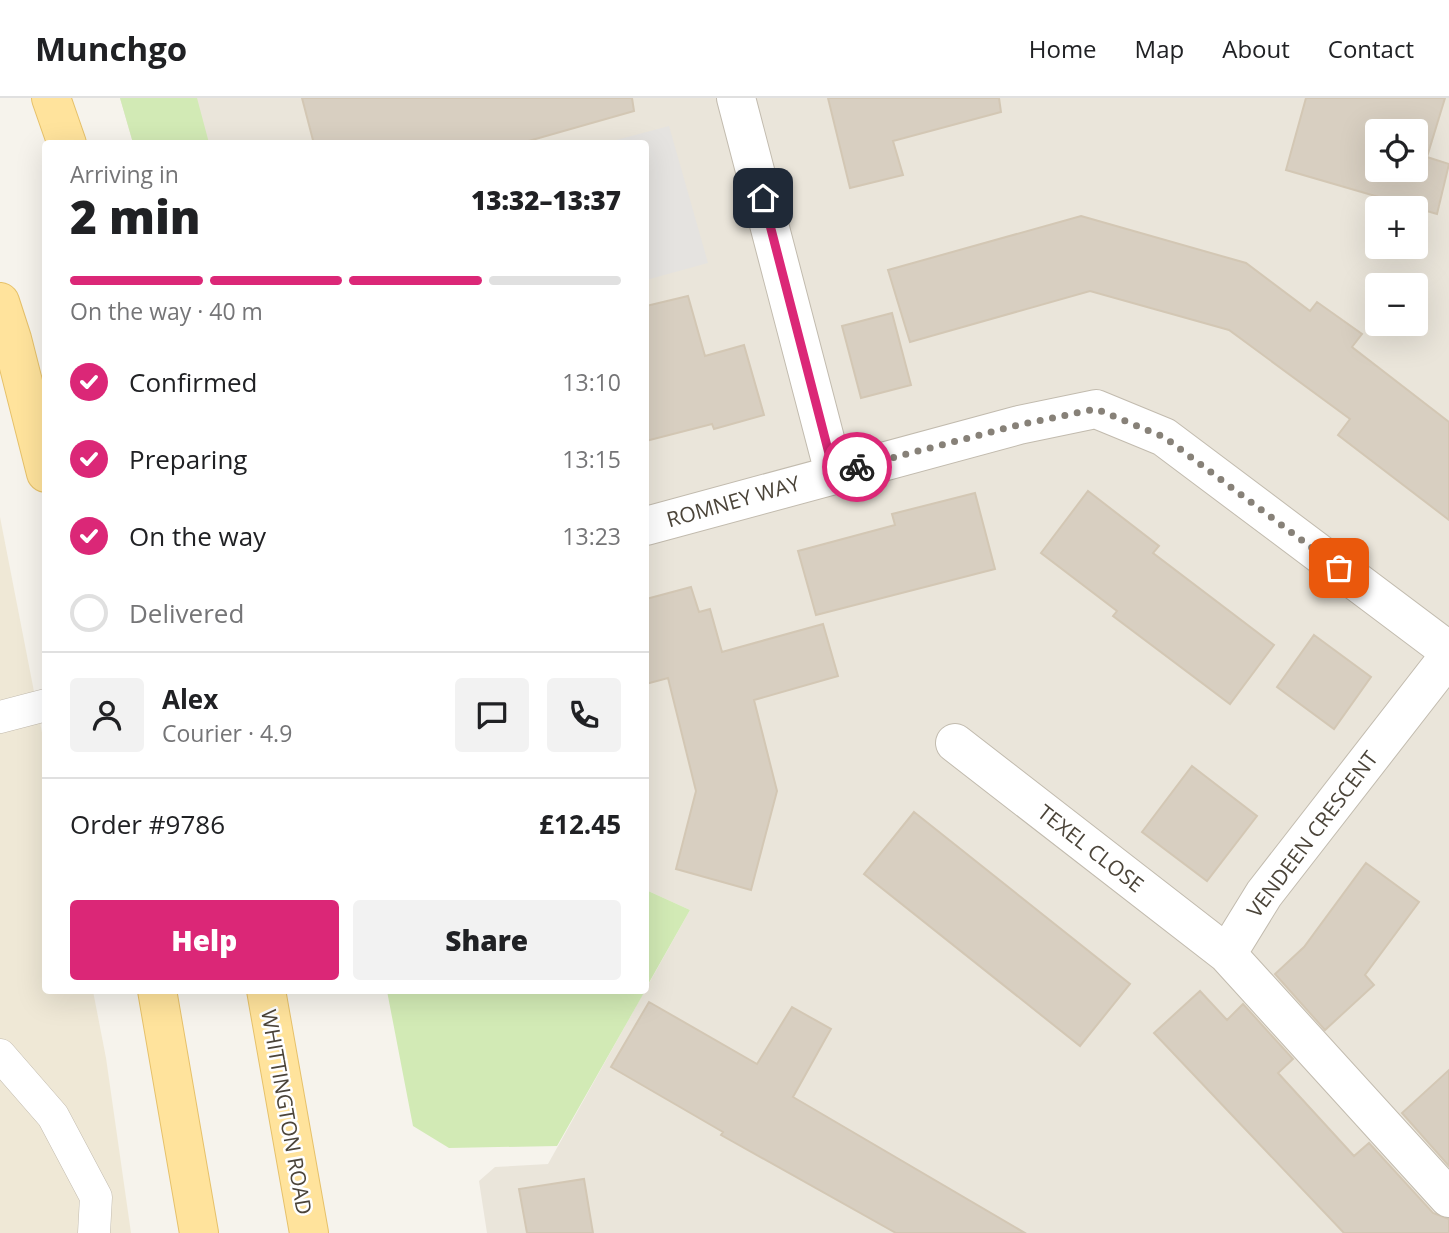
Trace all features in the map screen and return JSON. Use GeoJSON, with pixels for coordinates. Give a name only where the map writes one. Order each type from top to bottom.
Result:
{"type":"FeatureCollection","features":[{"type":"Feature","properties":{"kind":"main road"},"geometry":{"type":"LineString","coordinates":[[51,98],[66,140]]}},
{"type":"Feature","properties":{"kind":"main road"},"geometry":{"type":"LineString","coordinates":[[0,302],[42,458]]}},
{"type":"Feature","properties":{"kind":"main road"},"geometry":{"type":"LineString","coordinates":[[158,994],[199,1233]]}},
{"type":"Feature","properties":{"kind":"main road","name":"WHITTINGTON ROAD"},"geometry":{"type":"LineString","coordinates":[[267,994],[309,1233]]}},
{"type":"Feature","properties":{"kind":"street"},"geometry":{"type":"LineString","coordinates":[[736,98],[834,473]]}},
{"type":"Feature","properties":{"kind":"street","name":"ROMNEY WAY"},"geometry":{"type":"LineString","coordinates":[[649,525],[1018,425],[1096,409],[1164,437],[1449,651]]}},
{"type":"Feature","properties":{"kind":"street","name":"VENDEEN CRESCENT"},"geometry":{"type":"LineString","coordinates":[[1227,954],[1264,894],[1449,656]]}},
{"type":"Feature","properties":{"kind":"street","name":"TEXEL CLOSE"},"geometry":{"type":"LineString","coordinates":[[955,743],[1227,954]]}},
{"type":"Feature","properties":{"kind":"street"},"geometry":{"type":"LineString","coordinates":[[1227,954],[1449,1198]]}},
{"type":"Feature","properties":{"kind":"lane"},"geometry":{"type":"LineString","coordinates":[[0,717],[42,706]]}},
{"type":"Feature","properties":{"kind":"lane"},"geometry":{"type":"LineString","coordinates":[[0,1055],[53,1116],[96,1197],[94,1233]]}},
{"type":"Feature","properties":{"kind":"shaded area"},"geometry":{"type":"Polygon","coordinates":[[[120,98],[1449,98],[1449,1233],[487,1233],[479,1181],[495,1167],[548,1164],[643,994],[649,994],[649,983],[690,910],[649,891],[649,140],[132,140],[120,98]]]}},
{"type":"Feature","properties":{"kind":"shaded area"},"geometry":{"type":"Polygon","coordinates":[[[669,126],[708,263],[649,279],[649,140],[616,140],[669,126]]]}},
{"type":"Feature","properties":{"kind":"shaded area"},"geometry":{"type":"Polygon","coordinates":[[[0,517],[42,733],[42,994],[94,994],[106,1058],[131,1233],[0,1233],[0,517]]]}},
{"type":"Feature","properties":{"kind":"green space"},"geometry":{"type":"Polygon","coordinates":[[[120,98],[197,98],[208,140],[132,140],[120,98]]]}},
{"type":"Feature","properties":{"kind":"green space"},"geometry":{"type":"Polygon","coordinates":[[[649,891],[690,910],[649,983],[649,891]]]}},
{"type":"Feature","properties":{"kind":"green space"},"geometry":{"type":"Polygon","coordinates":[[[388,994],[643,994],[557,1146],[449,1148],[413,1126],[388,994]]]}},
{"type":"Feature","properties":{"kind":"building"},"geometry":{"type":"Polygon","coordinates":[[[302,98],[632,98],[634,111],[532,140],[313,140],[302,98]]]}},
{"type":"Feature","properties":{"kind":"building"},"geometry":{"type":"Polygon","coordinates":[[[828,98],[999,98],[1001,112],[893,141],[903,175],[850,188],[828,98]]]}},
{"type":"Feature","properties":{"kind":"building"},"geometry":{"type":"Polygon","coordinates":[[[1306,98],[1445,98],[1428,154],[1428,119],[1365,119],[1365,182],[1428,182],[1428,157],[1449,164],[1437,214],[1428,211],[1428,196],[1375,196],[1286,170],[1306,98]]]}},
{"type":"Feature","properties":{"kind":"building"},"geometry":{"type":"Polygon","coordinates":[[[1081,216],[1246,263],[1310,311],[1317,302],[1362,334],[1352,347],[1449,422],[1449,520],[1338,435],[1350,419],[1229,330],[1090,291],[910,342],[888,270],[1081,216]]]}},
{"type":"Feature","properties":{"kind":"building"},"geometry":{"type":"Polygon","coordinates":[[[688,296],[705,356],[744,345],[764,415],[714,429],[712,424],[649,440],[649,305],[688,296]]]}},
{"type":"Feature","properties":{"kind":"building"},"geometry":{"type":"Polygon","coordinates":[[[892,313],[911,385],[861,398],[842,326],[892,313]]]}},
{"type":"Feature","properties":{"kind":"building"},"geometry":{"type":"Polygon","coordinates":[[[1088,491],[1159,546],[1153,553],[1274,645],[1230,704],[1113,616],[1117,611],[1041,553],[1088,491]]]}},
{"type":"Feature","properties":{"kind":"building"},"geometry":{"type":"Polygon","coordinates":[[[975,493],[995,569],[816,615],[798,551],[895,525],[892,514],[975,493]]]}},
{"type":"Feature","properties":{"kind":"building"},"geometry":{"type":"Polygon","coordinates":[[[691,587],[699,612],[710,609],[722,652],[823,624],[838,676],[754,700],[777,791],[751,890],[676,869],[696,791],[668,678],[649,683],[649,598],[691,587]]]}},
{"type":"Feature","properties":{"kind":"building"},"geometry":{"type":"Polygon","coordinates":[[[1314,635],[1371,677],[1334,729],[1277,687],[1314,635]]]}},
{"type":"Feature","properties":{"kind":"building"},"geometry":{"type":"Polygon","coordinates":[[[1192,766],[1257,816],[1207,881],[1142,832],[1192,766]]]}},
{"type":"Feature","properties":{"kind":"building"},"geometry":{"type":"Polygon","coordinates":[[[914,812],[1130,984],[1080,1046],[864,874],[914,812]]]}},
{"type":"Feature","properties":{"kind":"building"},"geometry":{"type":"Polygon","coordinates":[[[1366,863],[1419,902],[1365,975],[1374,985],[1325,1030],[1275,974],[1304,947],[1366,863]]]}},
{"type":"Feature","properties":{"kind":"building"},"geometry":{"type":"Polygon","coordinates":[[[1200,991],[1227,1020],[1243,1004],[1293,1059],[1278,1073],[1354,1156],[1369,1143],[1433,1213],[1449,1219],[1449,1233],[1344,1233],[1154,1033],[1200,991]]]}},
{"type":"Feature","properties":{"kind":"building"},"geometry":{"type":"Polygon","coordinates":[[[649,1002],[757,1064],[792,1007],[831,1029],[793,1097],[1025,1233],[896,1233],[721,1135],[723,1132],[611,1067],[649,1002]]]}},
{"type":"Feature","properties":{"kind":"building"},"geometry":{"type":"Polygon","coordinates":[[[1449,1070],[1449,1166],[1402,1113],[1449,1070]]]}},
{"type":"Feature","properties":{"kind":"building"},"geometry":{"type":"Polygon","coordinates":[[[584,1179],[593,1233],[527,1233],[519,1189],[584,1179]]]}},
{"type":"Feature","properties":{"kind":"way so far"},"geometry":{"type":"LineString","coordinates":[[857,467],[1018,425],[1096,409],[1164,437],[1339,568]]}},
{"type":"Feature","properties":{"kind":"route"},"geometry":{"type":"LineString","coordinates":[[763,198],[834,473],[857,467]]}}]}
